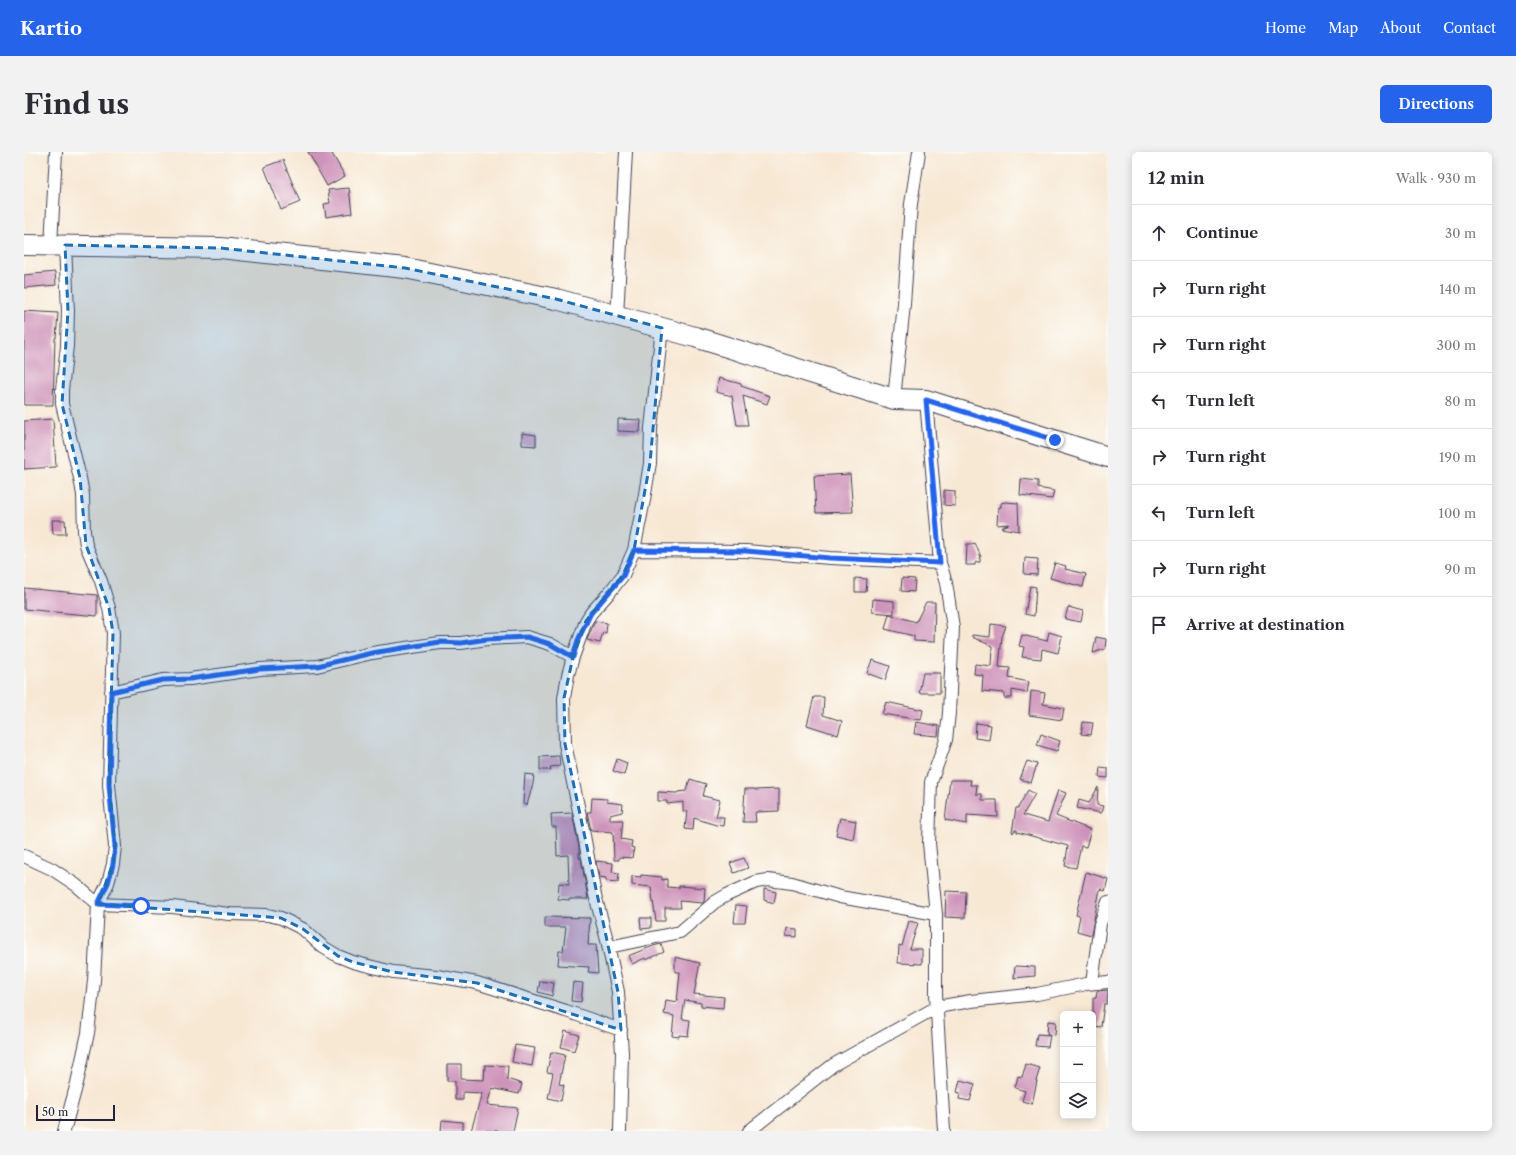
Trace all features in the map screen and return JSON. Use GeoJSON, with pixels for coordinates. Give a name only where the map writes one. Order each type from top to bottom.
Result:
{"type":"FeatureCollection","features":[{"type":"Feature","properties":{"kind":"main road"},"geometry":{"type":"LineString","coordinates":[[24,245],[220,248],[405,268],[556,299],[695,337],[894,399],[926,400],[1108,457]]}},
{"type":"Feature","properties":{"kind":"street"},"geometry":{"type":"LineString","coordinates":[[56,152],[58,245],[68,311],[67,346],[62,390],[62,404],[83,495],[84,531],[86,544],[101,581],[109,608],[113,633],[109,785],[115,846],[112,870],[108,883],[98,904],[94,981],[88,1033],[77,1083],[64,1131]]}},
{"type":"Feature","properties":{"kind":"street"},"geometry":{"type":"LineString","coordinates":[[617,316],[626,152]]}},
{"type":"Feature","properties":{"kind":"street"},"geometry":{"type":"LineString","coordinates":[[894,399],[904,304],[911,204],[919,152]]}},
{"type":"Feature","properties":{"kind":"street"},"geometry":{"type":"LineString","coordinates":[[620,1131],[622,1053],[618,992],[609,947],[595,895],[565,744],[564,698],[568,675],[578,640],[591,613],[623,576],[634,550],[650,463],[651,428],[662,328]]}},
{"type":"Feature","properties":{"kind":"street"},"geometry":{"type":"LineString","coordinates":[[926,400],[940,563],[946,583],[953,627],[946,740],[931,782],[929,843],[936,914],[937,1007],[944,1131]]}},
{"type":"Feature","properties":{"kind":"street"},"geometry":{"type":"LineString","coordinates":[[634,550],[746,551],[830,558],[940,563]]}},
{"type":"Feature","properties":{"kind":"street"},"geometry":{"type":"LineString","coordinates":[[111,692],[163,680],[190,679],[260,669],[317,666],[372,653],[440,642],[461,643],[487,639],[527,637],[550,644],[573,657]]}},
{"type":"Feature","properties":{"kind":"street"},"geometry":{"type":"LineString","coordinates":[[24,856],[52,869],[76,884],[98,904],[173,907],[229,914],[268,915],[280,918],[303,929],[323,947],[338,956],[353,962],[393,972],[437,976],[477,983],[620,1030]]}},
{"type":"Feature","properties":{"kind":"street"},"geometry":{"type":"LineString","coordinates":[[609,947],[680,932],[715,902],[756,882],[768,880],[792,883],[840,897],[936,914]]}},
{"type":"Feature","properties":{"kind":"street"},"geometry":{"type":"LineString","coordinates":[[1092,983],[1100,924],[1108,902]]}},
{"type":"Feature","properties":{"kind":"street"},"geometry":{"type":"LineString","coordinates":[[749,1131],[833,1065],[937,1007],[971,1001],[1037,994],[1092,983],[1108,982]]}},
{"type":"Feature","properties":{"kind":"highlighted area"},"geometry":{"type":"Polygon","coordinates":[[[65,245],[220,248],[405,268],[556,299],[662,328],[650,463],[634,550],[623,575],[586,621],[573,657],[564,698],[565,744],[618,992],[621,1030],[477,983],[393,972],[353,962],[338,956],[303,929],[281,918],[98,904],[113,864],[115,846],[109,785],[113,633],[109,608],[86,545],[80,478],[62,404],[68,311],[65,245]]]}},
{"type":"Feature","properties":{"kind":"building"},"geometry":{"type":"Polygon","coordinates":[[[308,152],[331,152],[345,176],[327,186],[308,152]]]}},
{"type":"Feature","properties":{"kind":"building"},"geometry":{"type":"Polygon","coordinates":[[[283,160],[300,202],[281,210],[264,167],[283,160]]]}},
{"type":"Feature","properties":{"kind":"building"},"geometry":{"type":"Polygon","coordinates":[[[349,188],[352,213],[326,217],[324,204],[330,203],[328,190],[349,188]]]}},
{"type":"Feature","properties":{"kind":"building"},"geometry":{"type":"Polygon","coordinates":[[[55,272],[56,285],[24,288],[24,275],[55,272]]]}},
{"type":"Feature","properties":{"kind":"building"},"geometry":{"type":"Polygon","coordinates":[[[24,311],[58,313],[55,338],[53,405],[24,405],[24,311]]]}},
{"type":"Feature","properties":{"kind":"building"},"geometry":{"type":"Polygon","coordinates":[[[719,378],[741,384],[741,386],[770,396],[767,404],[743,396],[748,425],[737,425],[732,396],[716,392],[719,378]]]}},
{"type":"Feature","properties":{"kind":"building"},"geometry":{"type":"Polygon","coordinates":[[[53,419],[56,467],[24,469],[24,421],[53,419]]]}},
{"type":"Feature","properties":{"kind":"building"},"geometry":{"type":"Polygon","coordinates":[[[618,419],[641,420],[640,432],[618,431],[618,419]]]}},
{"type":"Feature","properties":{"kind":"building"},"geometry":{"type":"Polygon","coordinates":[[[522,433],[536,435],[536,446],[522,445],[522,433]]]}},
{"type":"Feature","properties":{"kind":"building"},"geometry":{"type":"Polygon","coordinates":[[[850,474],[853,512],[816,513],[814,476],[850,474]]]}},
{"type":"Feature","properties":{"kind":"building"},"geometry":{"type":"Polygon","coordinates":[[[1021,479],[1038,481],[1038,488],[1054,491],[1052,499],[1020,495],[1021,479]]]}},
{"type":"Feature","properties":{"kind":"building"},"geometry":{"type":"Polygon","coordinates":[[[944,490],[955,491],[955,506],[944,505],[944,490]]]}},
{"type":"Feature","properties":{"kind":"building"},"geometry":{"type":"Polygon","coordinates":[[[1001,503],[1018,503],[1019,531],[1001,528],[1009,524],[997,525],[998,507],[1001,507],[1001,503]]]}},
{"type":"Feature","properties":{"kind":"building"},"geometry":{"type":"Polygon","coordinates":[[[52,520],[65,520],[66,534],[53,534],[52,520]]]}},
{"type":"Feature","properties":{"kind":"building"},"geometry":{"type":"Polygon","coordinates":[[[975,543],[981,557],[980,562],[975,563],[975,565],[966,565],[967,544],[975,543]]]}},
{"type":"Feature","properties":{"kind":"building"},"geometry":{"type":"Polygon","coordinates":[[[1025,558],[1038,559],[1037,575],[1024,574],[1025,558]]]}},
{"type":"Feature","properties":{"kind":"building"},"geometry":{"type":"Polygon","coordinates":[[[1055,563],[1066,566],[1065,569],[1086,574],[1083,587],[1050,578],[1055,563]]]}},
{"type":"Feature","properties":{"kind":"building"},"geometry":{"type":"Polygon","coordinates":[[[855,578],[867,579],[866,592],[855,592],[855,578]]]}},
{"type":"Feature","properties":{"kind":"building"},"geometry":{"type":"Polygon","coordinates":[[[902,578],[915,579],[914,592],[901,591],[902,578]]]}},
{"type":"Feature","properties":{"kind":"building"},"geometry":{"type":"Polygon","coordinates":[[[1030,586],[1036,587],[1034,616],[1025,614],[1030,586]]]}},
{"type":"Feature","properties":{"kind":"building"},"geometry":{"type":"Polygon","coordinates":[[[24,588],[97,595],[97,616],[24,609],[24,588]]]}},
{"type":"Feature","properties":{"kind":"building"},"geometry":{"type":"Polygon","coordinates":[[[873,599],[894,601],[894,614],[872,612],[873,599]]]}},
{"type":"Feature","properties":{"kind":"building"},"geometry":{"type":"Polygon","coordinates":[[[926,602],[935,602],[934,642],[914,641],[914,636],[885,629],[889,614],[916,622],[926,602]]]}},
{"type":"Feature","properties":{"kind":"building"},"geometry":{"type":"Polygon","coordinates":[[[1068,607],[1083,611],[1081,622],[1065,619],[1068,607]]]}},
{"type":"Feature","properties":{"kind":"building"},"geometry":{"type":"Polygon","coordinates":[[[595,621],[607,623],[606,633],[603,632],[600,643],[587,640],[595,621]]]}},
{"type":"Feature","properties":{"kind":"building"},"geometry":{"type":"Polygon","coordinates":[[[991,624],[1006,626],[1002,637],[999,667],[1010,668],[1009,678],[1029,682],[1027,693],[1012,690],[1012,698],[1004,698],[1004,693],[982,691],[983,675],[974,674],[975,664],[991,666],[992,646],[972,637],[972,635],[990,637],[991,624]]]}},
{"type":"Feature","properties":{"kind":"building"},"geometry":{"type":"Polygon","coordinates":[[[1049,632],[1062,636],[1058,653],[1042,649],[1041,659],[1022,657],[1024,647],[1019,646],[1022,635],[1047,641],[1049,632]]]}},
{"type":"Feature","properties":{"kind":"building"},"geometry":{"type":"Polygon","coordinates":[[[1096,637],[1106,639],[1105,649],[1093,653],[1096,637]]]}},
{"type":"Feature","properties":{"kind":"building"},"geometry":{"type":"Polygon","coordinates":[[[872,660],[890,666],[885,680],[867,673],[872,660]]]}},
{"type":"Feature","properties":{"kind":"building"},"geometry":{"type":"Polygon","coordinates":[[[923,673],[940,673],[940,693],[919,693],[923,673]]]}},
{"type":"Feature","properties":{"kind":"building"},"geometry":{"type":"Polygon","coordinates":[[[1031,691],[1045,693],[1043,704],[1064,708],[1062,720],[1029,715],[1031,691]]]}},
{"type":"Feature","properties":{"kind":"building"},"geometry":{"type":"Polygon","coordinates":[[[814,697],[824,697],[823,715],[842,721],[838,735],[807,725],[814,697]]]}},
{"type":"Feature","properties":{"kind":"building"},"geometry":{"type":"Polygon","coordinates":[[[886,702],[923,710],[921,720],[882,714],[886,702]]]}},
{"type":"Feature","properties":{"kind":"building"},"geometry":{"type":"Polygon","coordinates":[[[916,722],[939,726],[938,736],[914,734],[916,722]]]}},
{"type":"Feature","properties":{"kind":"building"},"geometry":{"type":"Polygon","coordinates":[[[1083,722],[1093,723],[1091,735],[1081,734],[1083,722]]]}},
{"type":"Feature","properties":{"kind":"building"},"geometry":{"type":"Polygon","coordinates":[[[976,723],[991,725],[989,740],[975,738],[976,723]]]}},
{"type":"Feature","properties":{"kind":"building"},"geometry":{"type":"Polygon","coordinates":[[[1041,734],[1060,741],[1057,751],[1037,745],[1041,734]]]}},
{"type":"Feature","properties":{"kind":"building"},"geometry":{"type":"Polygon","coordinates":[[[559,756],[560,766],[550,767],[551,770],[540,770],[540,757],[559,756]]]}},
{"type":"Feature","properties":{"kind":"building"},"geometry":{"type":"Polygon","coordinates":[[[617,759],[627,763],[624,775],[613,771],[617,759]]]}},
{"type":"Feature","properties":{"kind":"building"},"geometry":{"type":"Polygon","coordinates":[[[1027,761],[1037,764],[1031,783],[1020,779],[1027,761]]]}},
{"type":"Feature","properties":{"kind":"building"},"geometry":{"type":"Polygon","coordinates":[[[1100,767],[1108,768],[1108,778],[1099,777],[1100,767]]]}},
{"type":"Feature","properties":{"kind":"building"},"geometry":{"type":"Polygon","coordinates":[[[525,774],[534,775],[527,805],[523,804],[525,774]]]}},
{"type":"Feature","properties":{"kind":"building"},"geometry":{"type":"Polygon","coordinates":[[[690,779],[706,784],[703,796],[720,800],[716,817],[724,817],[723,826],[694,818],[693,830],[685,829],[687,811],[683,811],[683,802],[667,804],[667,801],[658,801],[658,792],[677,793],[686,791],[690,779]]]}},
{"type":"Feature","properties":{"kind":"building"},"geometry":{"type":"Polygon","coordinates":[[[950,780],[971,780],[970,785],[977,785],[976,794],[982,794],[982,800],[997,800],[998,817],[967,815],[967,824],[945,820],[950,780]]]}},
{"type":"Feature","properties":{"kind":"building"},"geometry":{"type":"Polygon","coordinates":[[[1098,787],[1097,805],[1103,806],[1101,813],[1077,808],[1079,800],[1089,803],[1098,787]]]}},
{"type":"Feature","properties":{"kind":"building"},"geometry":{"type":"Polygon","coordinates":[[[745,789],[779,789],[779,811],[756,812],[756,822],[743,822],[745,789]]]}},
{"type":"Feature","properties":{"kind":"building"},"geometry":{"type":"Polygon","coordinates":[[[1028,790],[1035,794],[1023,815],[1048,822],[1058,790],[1066,793],[1056,816],[1091,830],[1086,847],[1081,846],[1076,868],[1065,866],[1068,846],[1017,832],[1017,830],[1013,833],[1012,832],[1016,808],[1018,808],[1028,790]]]}},
{"type":"Feature","properties":{"kind":"building"},"geometry":{"type":"Polygon","coordinates":[[[592,798],[607,799],[607,802],[623,804],[622,812],[610,815],[610,820],[623,820],[621,839],[632,841],[631,847],[634,848],[632,858],[619,857],[619,860],[614,860],[613,832],[591,830],[587,812],[591,812],[592,798]]]}},
{"type":"Feature","properties":{"kind":"building"},"geometry":{"type":"Polygon","coordinates":[[[572,813],[579,847],[579,858],[581,858],[588,899],[558,899],[559,883],[569,884],[568,855],[557,856],[556,827],[552,827],[551,814],[572,813]]]}},
{"type":"Feature","properties":{"kind":"building"},"geometry":{"type":"Polygon","coordinates":[[[840,818],[856,821],[853,839],[836,835],[840,818]]]}},
{"type":"Feature","properties":{"kind":"building"},"geometry":{"type":"Polygon","coordinates":[[[744,858],[748,868],[734,873],[730,863],[744,858]]]}},
{"type":"Feature","properties":{"kind":"building"},"geometry":{"type":"Polygon","coordinates":[[[596,861],[613,863],[612,872],[619,873],[618,882],[606,881],[606,878],[599,877],[596,861]]]}},
{"type":"Feature","properties":{"kind":"building"},"geometry":{"type":"Polygon","coordinates":[[[1086,872],[1108,879],[1105,891],[1100,889],[1091,935],[1077,931],[1080,916],[1076,915],[1086,872]]]}},
{"type":"Feature","properties":{"kind":"building"},"geometry":{"type":"Polygon","coordinates":[[[641,875],[662,877],[662,880],[667,879],[667,887],[679,888],[679,886],[705,888],[704,901],[703,903],[680,901],[681,908],[665,908],[665,921],[656,921],[651,887],[632,885],[632,876],[641,877],[641,875]]]}},
{"type":"Feature","properties":{"kind":"building"},"geometry":{"type":"Polygon","coordinates":[[[764,889],[776,892],[774,903],[764,900],[764,889]]]}},
{"type":"Feature","properties":{"kind":"building"},"geometry":{"type":"Polygon","coordinates":[[[946,891],[966,892],[965,918],[945,917],[946,891]]]}},
{"type":"Feature","properties":{"kind":"building"},"geometry":{"type":"Polygon","coordinates":[[[736,905],[747,906],[745,923],[734,923],[736,905]]]}},
{"type":"Feature","properties":{"kind":"building"},"geometry":{"type":"Polygon","coordinates":[[[545,917],[590,918],[588,945],[596,945],[598,973],[588,972],[589,967],[558,965],[559,951],[563,951],[566,927],[545,927],[545,917]]]}},
{"type":"Feature","properties":{"kind":"building"},"geometry":{"type":"Polygon","coordinates":[[[640,918],[651,918],[651,928],[641,929],[640,918]]]}},
{"type":"Feature","properties":{"kind":"building"},"geometry":{"type":"Polygon","coordinates":[[[909,921],[918,923],[910,949],[922,949],[922,964],[898,963],[899,945],[902,946],[909,921]]]}},
{"type":"Feature","properties":{"kind":"building"},"geometry":{"type":"Polygon","coordinates":[[[787,928],[797,929],[797,937],[786,936],[787,928]]]}},
{"type":"Feature","properties":{"kind":"building"},"geometry":{"type":"Polygon","coordinates":[[[661,944],[664,952],[632,964],[628,956],[661,944]]]}},
{"type":"Feature","properties":{"kind":"building"},"geometry":{"type":"Polygon","coordinates":[[[675,957],[700,963],[694,994],[724,997],[723,1008],[701,1006],[701,1003],[685,1000],[682,1019],[690,1020],[688,1036],[679,1035],[679,1037],[672,1036],[674,1016],[664,1014],[666,1000],[677,1002],[680,972],[675,972],[675,957]]]}},
{"type":"Feature","properties":{"kind":"building"},"geometry":{"type":"Polygon","coordinates":[[[1015,966],[1035,967],[1035,976],[1014,978],[1015,966]]]}},
{"type":"Feature","properties":{"kind":"building"},"geometry":{"type":"Polygon","coordinates":[[[540,981],[554,983],[552,996],[538,992],[540,981]]]}},
{"type":"Feature","properties":{"kind":"building"},"geometry":{"type":"Polygon","coordinates":[[[573,982],[583,983],[581,1002],[571,1001],[573,982]]]}},
{"type":"Feature","properties":{"kind":"building"},"geometry":{"type":"Polygon","coordinates":[[[1108,990],[1107,1004],[1104,1004],[1101,1027],[1096,1026],[1096,1011],[1093,1011],[1093,998],[1096,998],[1097,991],[1108,990]]]}},
{"type":"Feature","properties":{"kind":"building"},"geometry":{"type":"Polygon","coordinates":[[[1048,1021],[1056,1022],[1055,1035],[1047,1034],[1048,1021]]]}},
{"type":"Feature","properties":{"kind":"building"},"geometry":{"type":"Polygon","coordinates":[[[565,1031],[579,1035],[574,1051],[561,1047],[565,1031]]]}},
{"type":"Feature","properties":{"kind":"building"},"geometry":{"type":"Polygon","coordinates":[[[1037,1034],[1050,1035],[1048,1047],[1035,1046],[1037,1034]]]}},
{"type":"Feature","properties":{"kind":"building"},"geometry":{"type":"Polygon","coordinates":[[[515,1045],[535,1048],[532,1066],[512,1062],[515,1045]]]}},
{"type":"Feature","properties":{"kind":"building"},"geometry":{"type":"Polygon","coordinates":[[[551,1052],[565,1055],[559,1084],[564,1085],[561,1101],[548,1098],[553,1073],[547,1072],[551,1052]]]}},
{"type":"Feature","properties":{"kind":"building"},"geometry":{"type":"Polygon","coordinates":[[[447,1064],[461,1064],[461,1079],[484,1080],[485,1065],[508,1066],[507,1079],[522,1084],[519,1094],[492,1088],[487,1105],[518,1108],[513,1131],[471,1131],[482,1093],[463,1092],[463,1100],[455,1100],[455,1081],[447,1081],[447,1064]]]}},
{"type":"Feature","properties":{"kind":"building"},"geometry":{"type":"Polygon","coordinates":[[[1026,1064],[1040,1068],[1032,1104],[1022,1101],[1025,1091],[1015,1088],[1018,1076],[1022,1077],[1026,1064]]]}},
{"type":"Feature","properties":{"kind":"building"},"geometry":{"type":"Polygon","coordinates":[[[960,1080],[975,1084],[970,1101],[959,1099],[960,1093],[957,1092],[960,1080]]]}},
{"type":"Feature","properties":{"kind":"building"},"geometry":{"type":"Polygon","coordinates":[[[442,1120],[463,1122],[463,1131],[441,1131],[442,1120]]]}},
{"type":"Feature","properties":{"kind":"route"},"geometry":{"type":"LineString","coordinates":[[141,906],[98,904],[108,883],[113,864],[115,846],[109,785],[111,692],[163,680],[190,679],[260,669],[317,666],[372,653],[440,642],[461,643],[487,639],[527,637],[550,644],[573,657],[586,621],[591,613],[623,576],[634,550],[746,551],[830,558],[940,563],[926,400],[1055,440]]}}]}
